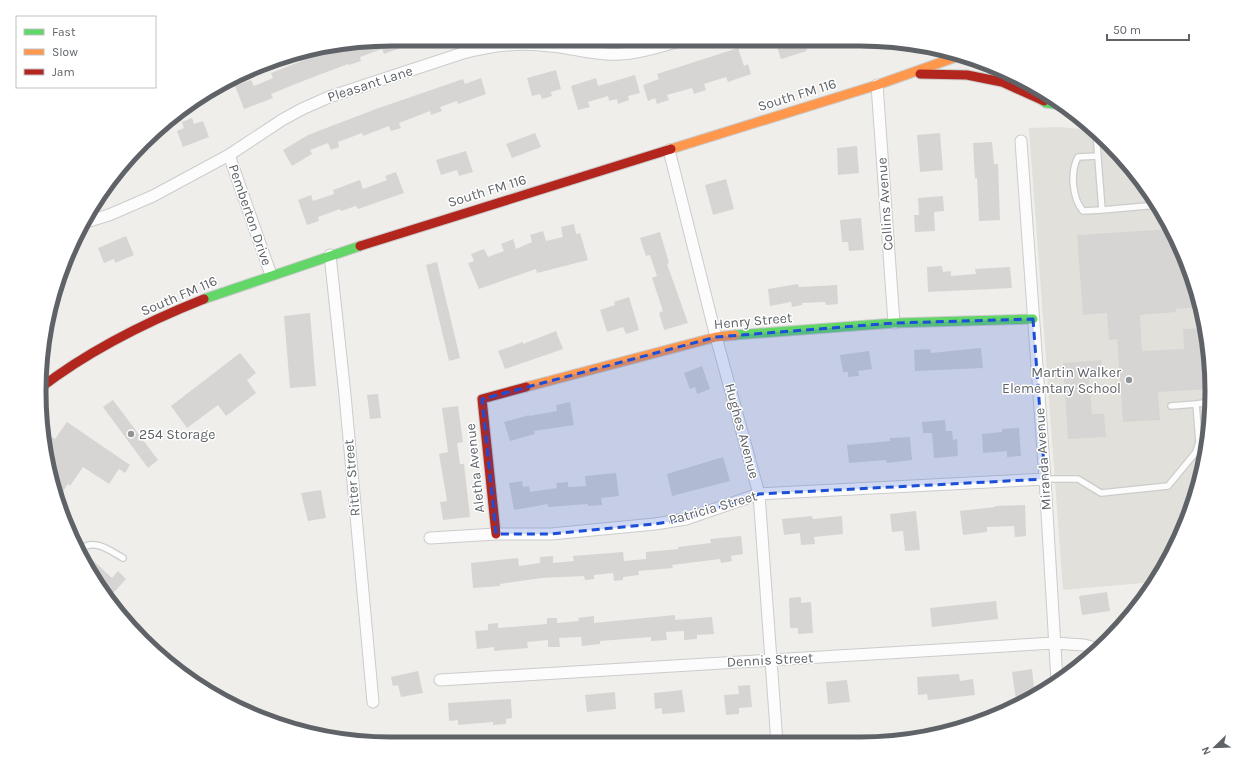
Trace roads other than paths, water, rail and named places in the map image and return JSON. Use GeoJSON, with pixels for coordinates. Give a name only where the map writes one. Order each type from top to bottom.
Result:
{"type":"FeatureCollection","features":[{"type":"Feature","properties":{"kind":"main road","name":"South FM 116"},"geometry":{"type":"LineString","coordinates":[[46,384],[96,350],[173,311],[271,275],[330,255],[877,85],[951,59]]}},
{"type":"Feature","properties":{"kind":"main road"},"geometry":{"type":"LineString","coordinates":[[908,74],[967,75],[1002,82],[1047,102]]}},
{"type":"Feature","properties":{"kind":"main road"},"geometry":{"type":"LineString","coordinates":[[1029,90],[1044,101]]}},
{"type":"Feature","properties":{"kind":"main road","name":"Henry Street"},"geometry":{"type":"LineString","coordinates":[[482,399],[716,337],[894,323],[1033,319]]}},
{"type":"Feature","properties":{"kind":"main road","name":"Aletha Avenue"},"geometry":{"type":"LineString","coordinates":[[482,399],[496,534]]}},
{"type":"Feature","properties":{"kind":"street","name":"Pleasant Lane"},"geometry":{"type":"LineString","coordinates":[[91,220],[131,207],[229,155],[282,120],[329,97],[484,48],[498,46]]}},
{"type":"Feature","properties":{"kind":"street","name":"Pleasant Lane"},"geometry":{"type":"LineString","coordinates":[[552,46],[588,53],[620,54],[662,46]]}},
{"type":"Feature","properties":{"kind":"street","name":"Collins Avenue"},"geometry":{"type":"LineString","coordinates":[[877,85],[894,323]]}},
{"type":"Feature","properties":{"kind":"street","name":"Miranda Avenue"},"geometry":{"type":"LineString","coordinates":[[1021,141],[1045,479],[1056,675]]}},
{"type":"Feature","properties":{"kind":"street","name":"Hughes Avenue"},"geometry":{"type":"LineString","coordinates":[[669,150],[716,337],[759,494],[777,737]]}},
{"type":"Feature","properties":{"kind":"street","name":"Pemberton Drive"},"geometry":{"type":"LineString","coordinates":[[229,155],[271,275]]}},
{"type":"Feature","properties":{"kind":"street","name":"Ritter Street"},"geometry":{"type":"LineString","coordinates":[[330,255],[345,395],[373,702]]}},
{"type":"Feature","properties":{"kind":"street","name":"Patricia Street"},"geometry":{"type":"LineString","coordinates":[[430,538],[496,534],[551,534],[655,524],[686,519],[759,494],[1045,479]]}},
{"type":"Feature","properties":{"kind":"street","name":"Dennis Street"},"geometry":{"type":"LineString","coordinates":[[440,680],[1054,643],[1092,647]]}},
{"type":"Feature","properties":{"kind":"lane"},"geometry":{"type":"LineString","coordinates":[[1097,141],[1102,210]]}},
{"type":"Feature","properties":{"kind":"lane"},"geometry":{"type":"LineString","coordinates":[[1098,156],[1078,157],[1073,166],[1076,202],[1082,211],[1151,206]]}},
{"type":"Feature","properties":{"kind":"lane"},"geometry":{"type":"LineString","coordinates":[[1171,406],[1205,403]]}},
{"type":"Feature","properties":{"kind":"lane"},"geometry":{"type":"LineString","coordinates":[[1045,479],[1078,479],[1101,493],[1168,486],[1196,452],[1199,442],[1196,404]]}},
{"type":"Feature","properties":{"kind":"lane"},"geometry":{"type":"LineString","coordinates":[[84,547],[87,545],[98,545],[123,558]]}},
{"type":"Feature","properties":{"kind":"place","name":"Martin Walker Elementary School"},"geometry":{"type":"Point","coordinates":[1129,380]}},
{"type":"Feature","properties":{"kind":"place","name":"254 Storage"},"geometry":{"type":"Point","coordinates":[131,434]}}]}
